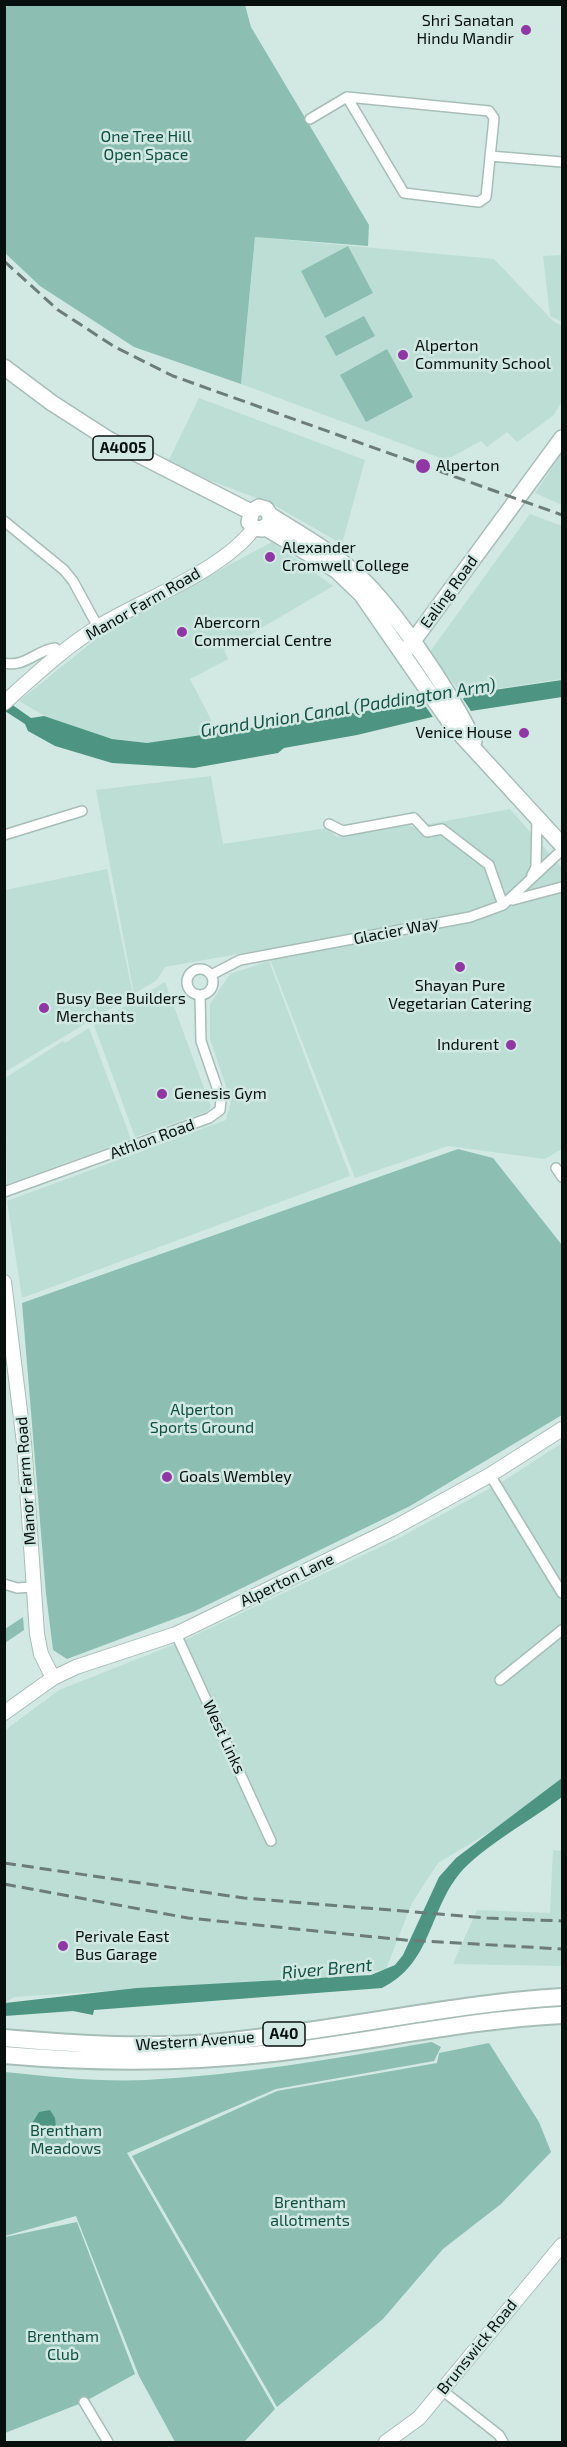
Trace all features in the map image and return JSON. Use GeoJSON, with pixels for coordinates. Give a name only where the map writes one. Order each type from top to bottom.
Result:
{"type":"FeatureCollection","features":[{"type":"Feature","properties":{"kind":"highway","name":"Western Avenue"},"geometry":{"type":"LineString","coordinates":[[4,2038],[75,2044],[154,2046],[211,2043],[278,2035],[456,2007],[562,1997]]}},
{"type":"Feature","properties":{"kind":"highway","name":"Western Avenue"},"geometry":{"type":"LineString","coordinates":[[4,2055],[71,2061],[146,2063],[209,2060],[276,2053],[460,2024],[562,2014]]}},
{"type":"Feature","properties":{"kind":"main road","name":"A4005"},"geometry":{"type":"LineString","coordinates":[[4,367],[52,403],[108,439],[251,512],[249,522],[263,524]]}},
{"type":"Feature","properties":{"kind":"main road","name":"Ealing Road"},"geometry":{"type":"LineString","coordinates":[[562,438],[412,642],[441,698],[479,752],[562,845]]}},
{"type":"Feature","properties":{"kind":"main road","name":"Ealing Road"},"geometry":{"type":"LineString","coordinates":[[263,524],[340,574],[361,594],[402,655],[423,681],[441,698]]}},
{"type":"Feature","properties":{"kind":"main road"},"geometry":{"type":"LineString","coordinates":[[263,524],[353,572],[368,585],[412,642],[412,656],[423,681]]}},
{"type":"Feature","properties":{"kind":"main road"},"geometry":{"type":"LineString","coordinates":[[402,655],[412,642]]}},
{"type":"Feature","properties":{"kind":"street"},"geometry":{"type":"LineString","coordinates":[[310,119],[347,97],[489,111],[494,118],[484,201],[407,196],[394,181],[347,97]]}},
{"type":"Feature","properties":{"kind":"street"},"geometry":{"type":"LineString","coordinates":[[490,156],[562,162]]}},
{"type":"Feature","properties":{"kind":"street"},"geometry":{"type":"LineString","coordinates":[[4,521],[64,570],[73,581],[98,627]]}},
{"type":"Feature","properties":{"kind":"street","name":"Manor Farm Road"},"geometry":{"type":"LineString","coordinates":[[4,703],[98,627],[199,572],[263,524]]}},
{"type":"Feature","properties":{"kind":"street"},"geometry":{"type":"LineString","coordinates":[[4,663],[12,665],[22,663],[56,648],[62,654]]}},
{"type":"Feature","properties":{"kind":"street"},"geometry":{"type":"LineString","coordinates":[[4,835],[82,811]]}},
{"type":"Feature","properties":{"kind":"street"},"geometry":{"type":"LineString","coordinates":[[329,824],[343,831],[414,818],[427,832],[442,829],[489,865],[505,904],[562,887]]}},
{"type":"Feature","properties":{"kind":"street"},"geometry":{"type":"LineString","coordinates":[[528,883],[536,867],[537,818]]}},
{"type":"Feature","properties":{"kind":"street","name":"Glacier Way"},"geometry":{"type":"LineString","coordinates":[[211,975],[240,960],[470,917],[505,904],[562,850]]}},
{"type":"Feature","properties":{"kind":"street"},"geometry":{"type":"LineString","coordinates":[[196,969],[205,970],[211,975],[213,982],[211,989],[200,995],[190,990],[189,976],[196,969]]}},
{"type":"Feature","properties":{"kind":"street","name":"Athlon Road"},"geometry":{"type":"LineString","coordinates":[[4,1192],[209,1118],[220,1110],[221,1099],[201,1041],[200,995]]}},
{"type":"Feature","properties":{"kind":"street"},"geometry":{"type":"LineString","coordinates":[[556,1168],[562,1177]]}},
{"type":"Feature","properties":{"kind":"street","name":"Manor Farm Road"},"geometry":{"type":"LineString","coordinates":[[4,1282],[24,1443],[37,1634],[41,1654],[52,1678]]}},
{"type":"Feature","properties":{"kind":"street","name":"Alperton Lane"},"geometry":{"type":"LineString","coordinates":[[4,1713],[52,1678],[80,1665],[176,1634],[392,1529],[490,1475],[562,1429]]}},
{"type":"Feature","properties":{"kind":"street"},"geometry":{"type":"LineString","coordinates":[[490,1475],[562,1593]]}},
{"type":"Feature","properties":{"kind":"street"},"geometry":{"type":"LineString","coordinates":[[4,1584],[17,1588],[33,1587]]}},
{"type":"Feature","properties":{"kind":"street"},"geometry":{"type":"LineString","coordinates":[[500,1680],[562,1630]]}},
{"type":"Feature","properties":{"kind":"street","name":"West Links"},"geometry":{"type":"LineString","coordinates":[[176,1634],[271,1841]]}},
{"type":"Feature","properties":{"kind":"street","name":"Brunswick Road"},"geometry":{"type":"LineString","coordinates":[[386,2442],[419,2418],[562,2246]]}},
{"type":"Feature","properties":{"kind":"street"},"geometry":{"type":"LineString","coordinates":[[443,2391],[498,2435],[503,2442]]}},
{"type":"Feature","properties":{"kind":"street"},"geometry":{"type":"LineString","coordinates":[[84,2402],[108,2442]]}},
{"type":"Feature","properties":{"kind":"shaded area","name":"Alperton Community School"},"geometry":{"type":"Polygon","coordinates":[[[255,237],[494,259],[553,321],[562,326],[562,401],[554,415],[517,442],[507,432],[487,447],[481,441],[446,460],[241,384],[255,237]]]}},
{"type":"Feature","properties":{"kind":"shaded area"},"geometry":{"type":"Polygon","coordinates":[[[562,255],[562,322],[550,316],[543,256],[562,255]]]}},
{"type":"Feature","properties":{"kind":"shaded area"},"geometry":{"type":"Polygon","coordinates":[[[199,398],[365,460],[342,544],[272,504],[167,464],[199,398]]]}},
{"type":"Feature","properties":{"kind":"shaded area"},"geometry":{"type":"Polygon","coordinates":[[[562,453],[562,505],[535,493],[562,453]]]}},
{"type":"Feature","properties":{"kind":"shaded area"},"geometry":{"type":"Polygon","coordinates":[[[530,514],[562,526],[562,679],[462,694],[429,653],[530,514]]]}},
{"type":"Feature","properties":{"kind":"shaded area"},"geometry":{"type":"Polygon","coordinates":[[[272,542],[333,586],[224,650],[228,659],[190,679],[218,733],[151,744],[74,733],[19,701],[106,631],[272,542]]]}},
{"type":"Feature","properties":{"kind":"shaded area"},"geometry":{"type":"Polygon","coordinates":[[[562,680],[562,697],[432,717],[357,735],[284,748],[278,753],[194,768],[112,763],[55,746],[28,731],[25,724],[5,711],[4,699],[31,718],[44,716],[112,739],[147,743],[407,705],[424,707],[463,699],[467,694],[562,680]]]}},
{"type":"Feature","properties":{"kind":"shaded area"},"geometry":{"type":"Polygon","coordinates":[[[211,776],[223,844],[327,828],[337,837],[406,824],[413,827],[510,809],[562,868],[562,1149],[545,1159],[448,1146],[355,1178],[266,949],[165,967],[157,980],[134,994],[96,790],[211,776]]]}},
{"type":"Feature","properties":{"kind":"shaded area"},"geometry":{"type":"Polygon","coordinates":[[[107,869],[133,995],[5,1072],[5,890],[107,869]]]}},
{"type":"Feature","properties":{"kind":"shaded area"},"geometry":{"type":"Polygon","coordinates":[[[269,961],[350,1176],[22,1298],[7,1201],[226,1120],[231,1101],[210,1039],[210,1004],[230,974],[269,961]]]}},
{"type":"Feature","properties":{"kind":"shaded area"},"geometry":{"type":"Polygon","coordinates":[[[165,982],[211,1107],[208,1111],[135,1137],[94,1025],[165,982]]]}},
{"type":"Feature","properties":{"kind":"shaded area"},"geometry":{"type":"Polygon","coordinates":[[[89,1028],[131,1139],[7,1184],[5,1078],[63,1041],[65,1043],[89,1028]]]}},
{"type":"Feature","properties":{"kind":"shaded area"},"geometry":{"type":"Polygon","coordinates":[[[562,1443],[562,1779],[528,1809],[438,1863],[412,1903],[386,1969],[357,1975],[14,1997],[5,2003],[4,1733],[8,1728],[59,1690],[183,1641],[401,1537],[505,1480],[562,1443]]]}},
{"type":"Feature","properties":{"kind":"shaded area"},"geometry":{"type":"Polygon","coordinates":[[[562,1778],[562,1797],[494,1844],[460,1873],[441,1904],[428,1936],[411,1965],[382,1988],[94,2010],[93,2015],[73,2011],[5,2016],[5,2003],[137,1988],[371,1975],[395,1965],[403,1955],[439,1877],[456,1858],[562,1778]]]}},
{"type":"Feature","properties":{"kind":"shaded area"},"geometry":{"type":"Polygon","coordinates":[[[553,1850],[562,1851],[562,1966],[453,1964],[477,1910],[550,1913],[553,1850]]]}},
{"type":"Feature","properties":{"kind":"shaded area"},"geometry":{"type":"Polygon","coordinates":[[[50,2110],[55,2118],[56,2127],[44,2138],[33,2135],[31,2125],[39,2112],[50,2110]]]}},
{"type":"Feature","properties":{"kind":"green space","name":"One Tree Hill Open Space"},"geometry":{"type":"Polygon","coordinates":[[[5,5],[245,5],[251,27],[369,225],[368,246],[255,237],[241,384],[134,347],[40,286],[5,253],[5,5]]]}},
{"type":"Feature","properties":{"kind":"green space"},"geometry":{"type":"Polygon","coordinates":[[[348,246],[373,293],[325,318],[301,271],[348,246]]]}},
{"type":"Feature","properties":{"kind":"green space"},"geometry":{"type":"Polygon","coordinates":[[[364,316],[375,336],[336,356],[325,336],[364,316]]]}},
{"type":"Feature","properties":{"kind":"green space"},"geometry":{"type":"Polygon","coordinates":[[[387,349],[413,397],[366,422],[340,375],[387,349]]]}},
{"type":"Feature","properties":{"kind":"green space","name":"Alperton Sports Ground"},"geometry":{"type":"Polygon","coordinates":[[[458,1149],[493,1158],[562,1245],[562,1415],[410,1506],[195,1611],[67,1659],[53,1650],[46,1594],[22,1303],[458,1149]]]}},
{"type":"Feature","properties":{"kind":"green space"},"geometry":{"type":"Polygon","coordinates":[[[23,1617],[24,1630],[5,1643],[5,1629],[23,1617]]]}},
{"type":"Feature","properties":{"kind":"green space","name":"Brentham Meadows"},"geometry":{"type":"Polygon","coordinates":[[[432,2042],[441,2047],[434,2061],[276,2089],[127,2153],[275,2409],[244,2442],[175,2442],[139,2376],[76,2216],[5,2236],[5,2072],[111,2080],[182,2078],[289,2065],[432,2042]]]}},
{"type":"Feature","properties":{"kind":"green space","name":"Brentham allotments"},"geometry":{"type":"Polygon","coordinates":[[[489,2043],[539,2122],[551,2152],[501,2204],[443,2249],[383,2319],[277,2407],[132,2156],[277,2091],[437,2063],[439,2053],[489,2043]]]}},
{"type":"Feature","properties":{"kind":"green space","name":"Brentham Club"},"geometry":{"type":"Polygon","coordinates":[[[77,2222],[135,2374],[84,2402],[5,2433],[5,2237],[77,2222]]]}},
{"type":"Feature","properties":{"kind":"pier"},"geometry":{"type":"Polygon","coordinates":[[[461,696],[473,714],[435,720],[424,704],[461,696]]]}},
{"type":"Feature","properties":{"kind":"railway"},"geometry":{"type":"LineString","coordinates":[[4,261],[58,310],[115,347],[173,376],[562,515]]}},
{"type":"Feature","properties":{"kind":"railway"},"geometry":{"type":"LineString","coordinates":[[4,1863],[244,1898],[487,1918],[562,1921]]}},
{"type":"Feature","properties":{"kind":"railway"},"geometry":{"type":"LineString","coordinates":[[4,1884],[188,1918],[405,1940],[562,1949]]}},
{"type":"Feature","properties":{"kind":"place","name":"Shri Sanatan Hindu Mandir"},"geometry":{"type":"Point","coordinates":[526,30]}},
{"type":"Feature","properties":{"kind":"place","name":"Alperton Community School"},"geometry":{"type":"Point","coordinates":[403,355]}},
{"type":"Feature","properties":{"kind":"place","name":"Alperton"},"geometry":{"type":"Point","coordinates":[423,466]}},
{"type":"Feature","properties":{"kind":"place","name":"Alexander Cromwell College"},"geometry":{"type":"Point","coordinates":[270,557]}},
{"type":"Feature","properties":{"kind":"place","name":"Abercorn Commercial Centre"},"geometry":{"type":"Point","coordinates":[182,632]}},
{"type":"Feature","properties":{"kind":"place","name":"Venice House"},"geometry":{"type":"Point","coordinates":[524,733]}},
{"type":"Feature","properties":{"kind":"place","name":"Shayan Pure Vegetarian Catering"},"geometry":{"type":"Point","coordinates":[460,967]}},
{"type":"Feature","properties":{"kind":"place","name":"Busy Bee Builders Merchants"},"geometry":{"type":"Point","coordinates":[44,1008]}},
{"type":"Feature","properties":{"kind":"place","name":"Indurent"},"geometry":{"type":"Point","coordinates":[511,1045]}},
{"type":"Feature","properties":{"kind":"place","name":"Genesis Gym"},"geometry":{"type":"Point","coordinates":[162,1094]}},
{"type":"Feature","properties":{"kind":"place","name":"Goals Wembley"},"geometry":{"type":"Point","coordinates":[167,1477]}},
{"type":"Feature","properties":{"kind":"place","name":"Perivale East Bus Garage"},"geometry":{"type":"Point","coordinates":[63,1946]}},
{"type":"Feature","properties":{"kind":"water label","name":"Grand Union Canal (Paddington Arm)"},"geometry":{"type":"Point","coordinates":[348,708]}},
{"type":"Feature","properties":{"kind":"water label","name":"River Brent"},"geometry":{"type":"Point","coordinates":[327,1969]}}]}
